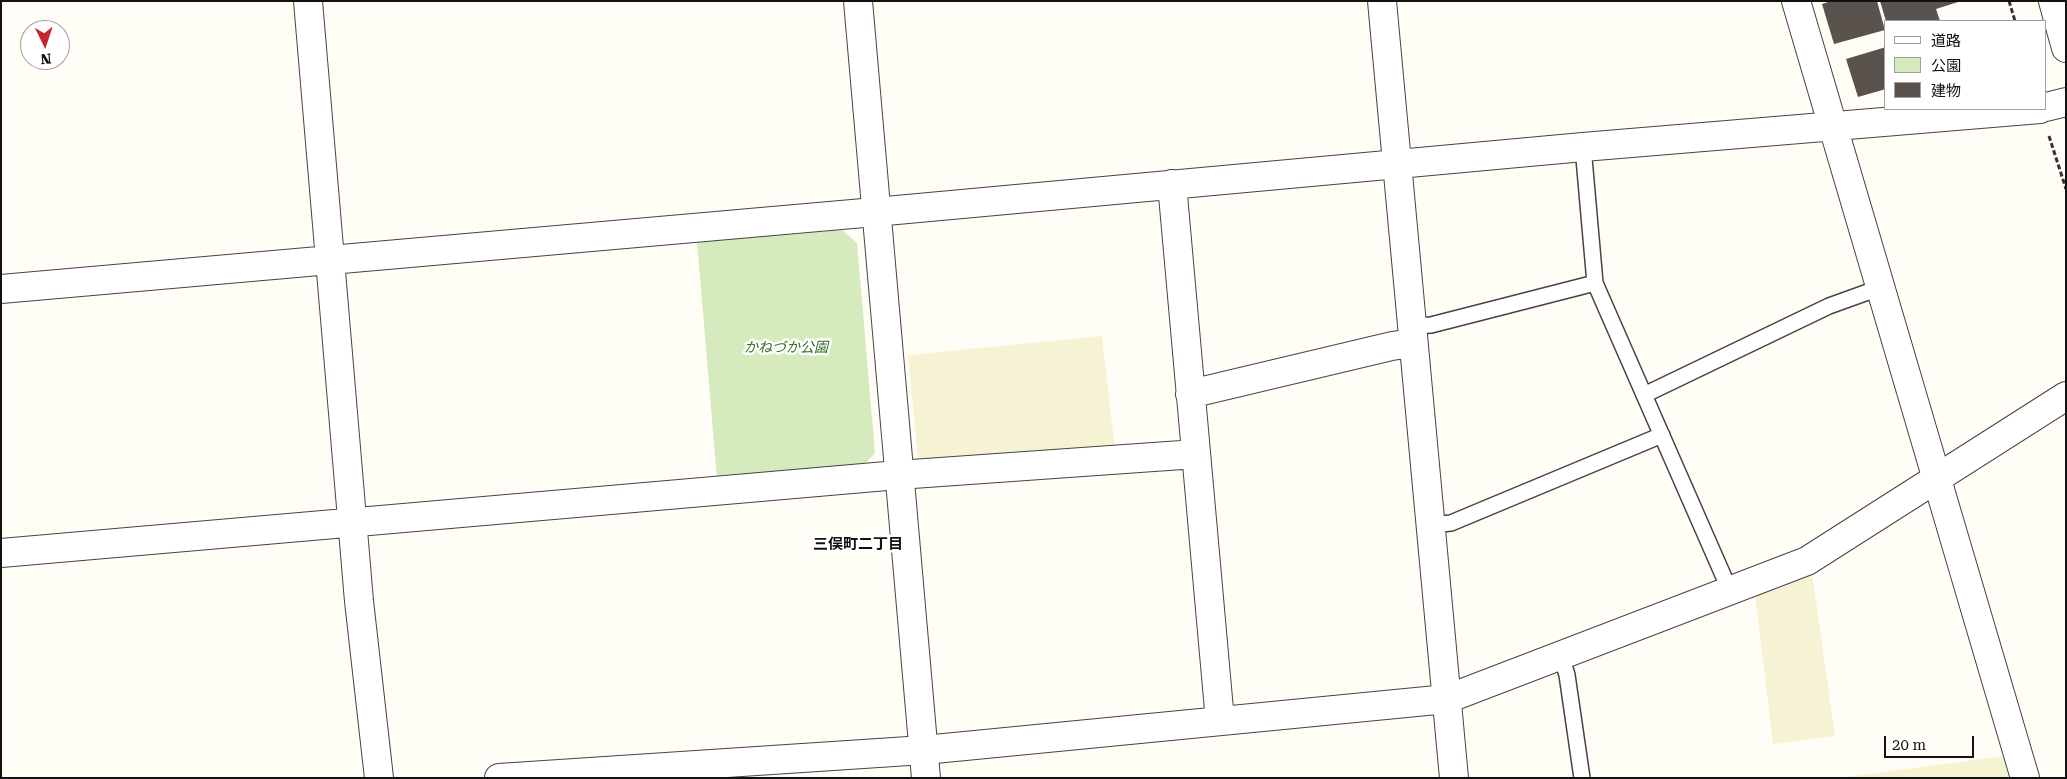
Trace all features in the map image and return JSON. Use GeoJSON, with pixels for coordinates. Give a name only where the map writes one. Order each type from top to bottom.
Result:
{"type":"FeatureCollection","features":[{"type":"Feature","properties":{"kind":"street"},"geometry":{"type":"LineString","coordinates":[[308,1],[332,260],[352,522],[379,778]]}},
{"type":"Feature","properties":{"kind":"street"},"geometry":{"type":"LineString","coordinates":[[858,1],[926,778]]}},
{"type":"Feature","properties":{"kind":"street"},"geometry":{"type":"LineString","coordinates":[[1382,1],[1454,778]]}},
{"type":"Feature","properties":{"kind":"street"},"geometry":{"type":"LineString","coordinates":[[1796,1],[1879,288],[2025,778]]}},
{"type":"Feature","properties":{"kind":"street"},"geometry":{"type":"LineString","coordinates":[[2053,1],[2066,48]]}},
{"type":"Feature","properties":{"kind":"street"},"geometry":{"type":"LineString","coordinates":[[1,289],[1583,147],[1834,127],[2044,114],[2066,102]]}},
{"type":"Feature","properties":{"kind":"street"},"geometry":{"type":"LineString","coordinates":[[1172,184],[1220,721]]}},
{"type":"Feature","properties":{"kind":"street"},"geometry":{"type":"LineString","coordinates":[[1190,394],[1392,346],[1412,335]]}},
{"type":"Feature","properties":{"kind":"street"},"geometry":{"type":"LineString","coordinates":[[499,778],[924,750],[1447,699],[1807,561],[2066,396]]}},
{"type":"Feature","properties":{"kind":"street"},"geometry":{"type":"LineString","coordinates":[[1,553],[898,475],[1196,454]]}},
{"type":"Feature","properties":{"kind":"lane"},"geometry":{"type":"LineString","coordinates":[[1583,147],[1595,284],[1730,591]]}},
{"type":"Feature","properties":{"kind":"lane"},"geometry":{"type":"LineString","coordinates":[[1412,335],[1431,325],[1595,284]]}},
{"type":"Feature","properties":{"kind":"lane"},"geometry":{"type":"LineString","coordinates":[[1644,395],[1829,306],[1879,288]]}},
{"type":"Feature","properties":{"kind":"lane"},"geometry":{"type":"LineString","coordinates":[[1430,525],[1451,523],[1662,436]]}},
{"type":"Feature","properties":{"kind":"lane"},"geometry":{"type":"LineString","coordinates":[[1561,656],[1567,675],[1582,778]]}},
{"type":"Feature","properties":{"kind":"path"},"geometry":{"type":"LineString","coordinates":[[2009,1],[2015,20]]}},
{"type":"Feature","properties":{"kind":"path"},"geometry":{"type":"LineString","coordinates":[[2044,114],[2066,189]]}},
{"type":"Feature","properties":{"kind":"shaded area"},"geometry":{"type":"Polygon","coordinates":[[[1102,336],[1115,451],[928,468],[918,458],[908,355],[1102,336]]]}},
{"type":"Feature","properties":{"kind":"shaded area"},"geometry":{"type":"Polygon","coordinates":[[[1812,573],[1835,736],[1773,744],[1755,595],[1812,573]]]}},
{"type":"Feature","properties":{"kind":"shaded area"},"geometry":{"type":"Polygon","coordinates":[[[2004,756],[2010,778],[1845,778],[1845,777],[2004,756]]]}},
{"type":"Feature","properties":{"kind":"green space","name":"かねづか公園"},"geometry":{"type":"Polygon","coordinates":[[[842,230],[857,243],[875,453],[862,467],[717,478],[697,242],[842,230]]]}},
{"type":"Feature","properties":{"kind":"building"},"geometry":{"type":"Polygon","coordinates":[[[1831,1],[1877,1],[1884,30],[1834,44],[1822,4],[1831,1]]]}},
{"type":"Feature","properties":{"kind":"building"},"geometry":{"type":"Polygon","coordinates":[[[1880,1],[1958,1],[1936,9],[1940,20],[1886,20],[1880,1]]]}},
{"type":"Feature","properties":{"kind":"building"},"geometry":{"type":"Polygon","coordinates":[[[1884,48],[1884,90],[1858,97],[1846,59],[1884,48]]]}},
{"type":"Feature","properties":{"kind":"district","name":"三俣町二丁目"},"geometry":{"type":"Point","coordinates":[858,545]}}]}
